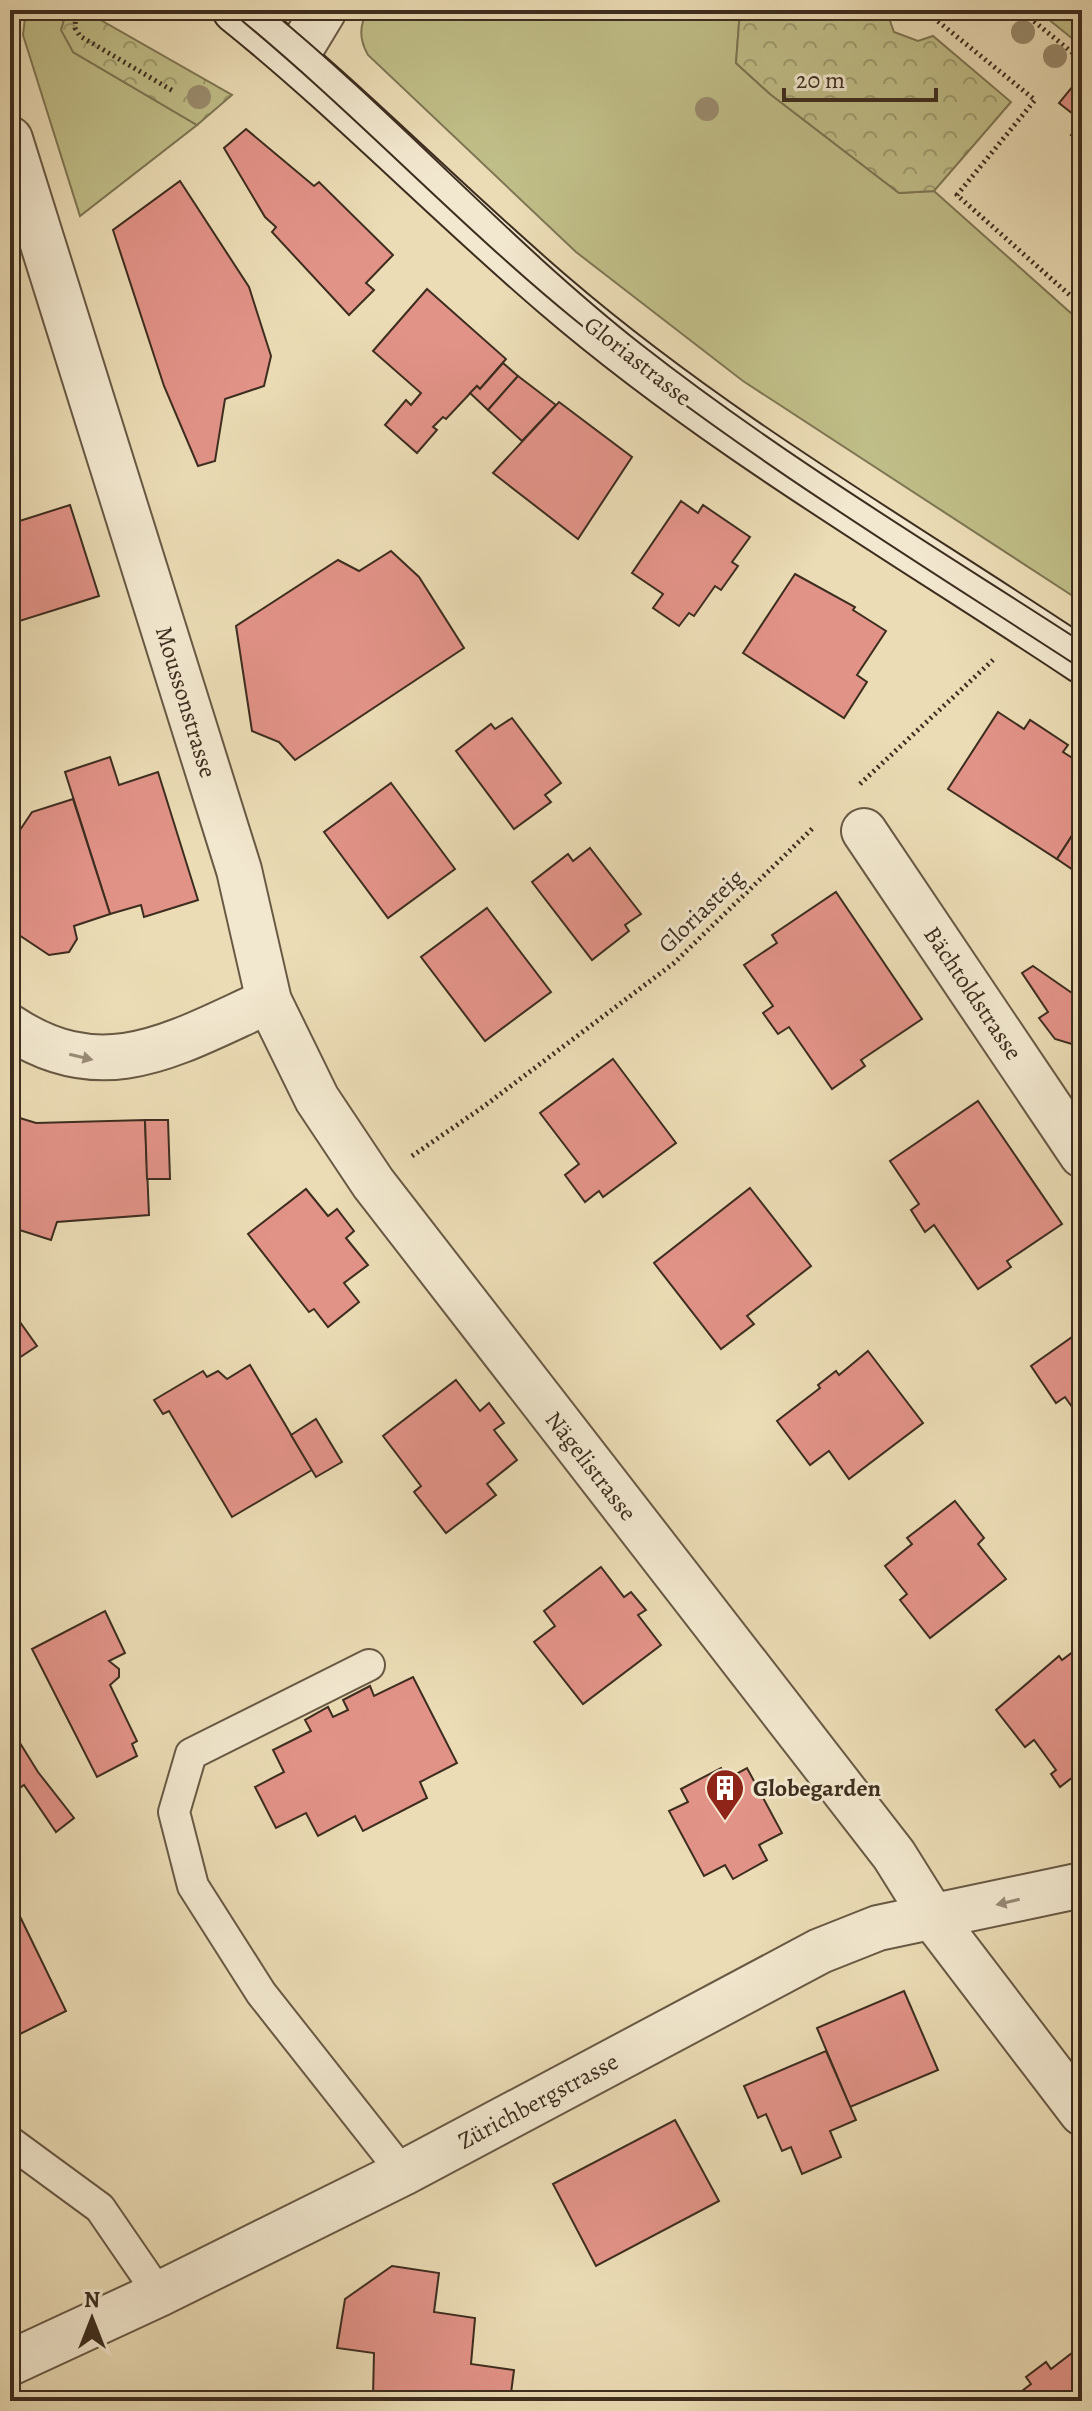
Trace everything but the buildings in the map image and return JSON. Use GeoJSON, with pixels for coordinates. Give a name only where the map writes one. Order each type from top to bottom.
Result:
{"type":"FeatureCollection","features":[{"type":"Feature","properties":{"kind":"street","name":"Gloriastrasse"},"geometry":{"type":"LineString","coordinates":[[235,10],[295,58],[555,296],[626,353],[732,432],[1082,661]]}},
{"type":"Feature","properties":{"kind":"street"},"geometry":{"type":"LineString","coordinates":[[295,58],[324,10]]}},
{"type":"Feature","properties":{"kind":"street","name":"Moussonstrasse"},"geometry":{"type":"LineString","coordinates":[[10,139],[239,870],[269,1001]]}},
{"type":"Feature","properties":{"kind":"street","name":"Bächtoldstrasse"},"geometry":{"type":"LineString","coordinates":[[864,831],[1082,1155]]}},
{"type":"Feature","properties":{"kind":"street"},"geometry":{"type":"LineString","coordinates":[[10,1027],[37,1045],[92,1060],[163,1049],[269,1001]]}},
{"type":"Feature","properties":{"kind":"street","name":"Nägelistrasse"},"geometry":{"type":"LineString","coordinates":[[269,1001],[317,1099],[373,1183],[894,1855],[934,1919],[1082,2113]]}},
{"type":"Feature","properties":{"kind":"street","name":"Zürichbergstrasse"},"geometry":{"type":"LineString","coordinates":[[10,2363],[159,2294],[403,2173],[820,1951],[878,1928],[934,1919],[1082,1885]]}},
{"type":"Feature","properties":{"kind":"lane"},"geometry":{"type":"LineString","coordinates":[[369,1665],[191,1754],[174,1812],[193,1886],[261,1993],[403,2173]]}},
{"type":"Feature","properties":{"kind":"lane"},"geometry":{"type":"LineString","coordinates":[[10,2142],[100,2208],[159,2294]]}},
{"type":"Feature","properties":{"kind":"path"},"geometry":{"type":"LineString","coordinates":[[76,10],[75,28],[80,36],[173,91]]}},
{"type":"Feature","properties":{"kind":"path"},"geometry":{"type":"LineString","coordinates":[[924,10],[1035,100],[957,195],[1082,306]]}},
{"type":"Feature","properties":{"kind":"path"},"geometry":{"type":"LineString","coordinates":[[1020,10],[1079,58]]}},
{"type":"Feature","properties":{"kind":"path"},"geometry":{"type":"LineString","coordinates":[[854,789],[993,660]]}},
{"type":"Feature","properties":{"kind":"path","name":"Gloriasteig"},"geometry":{"type":"LineString","coordinates":[[408,1158],[483,1107],[674,963],[823,818]]}},
{"type":"Feature","properties":{"kind":"green space"},"geometry":{"type":"Polygon","coordinates":[[[26,10],[67,10],[62,17],[73,52],[197,125],[80,216],[23,35],[26,10]]]}},
{"type":"Feature","properties":{"kind":"green space"},"geometry":{"type":"Polygon","coordinates":[[[67,10],[83,10],[232,95],[197,125],[73,52],[61,30],[67,10]]]}},
{"type":"Feature","properties":{"kind":"green space"},"geometry":{"type":"Polygon","coordinates":[[[368,10],[740,10],[736,63],[770,94],[899,193],[934,191],[1082,323],[1082,602],[743,381],[576,252],[368,55],[361,32],[368,10]]]}},
{"type":"Feature","properties":{"kind":"green space"},"geometry":{"type":"Polygon","coordinates":[[[740,10],[886,10],[894,32],[918,41],[933,36],[1011,102],[934,191],[899,193],[770,94],[736,63],[740,10]]]}},
{"type":"Feature","properties":{"kind":"green space"},"geometry":{"type":"Polygon","coordinates":[[[1037,10],[1079,10],[1082,13],[1082,41],[1079,44],[1037,10]]]}},
{"type":"Feature","properties":{"kind":"tram line"},"geometry":{"type":"LineString","coordinates":[[229,10],[274,47],[531,283],[635,368],[760,458],[1082,669]]}},
{"type":"Feature","properties":{"kind":"tram line"},"geometry":{"type":"LineString","coordinates":[[270,10],[364,92],[546,264],[642,345],[803,462],[1082,642]]}},
{"type":"Feature","properties":{"kind":"place","name":"Globegarden"},"geometry":{"type":"Point","coordinates":[725,1822]}}]}
